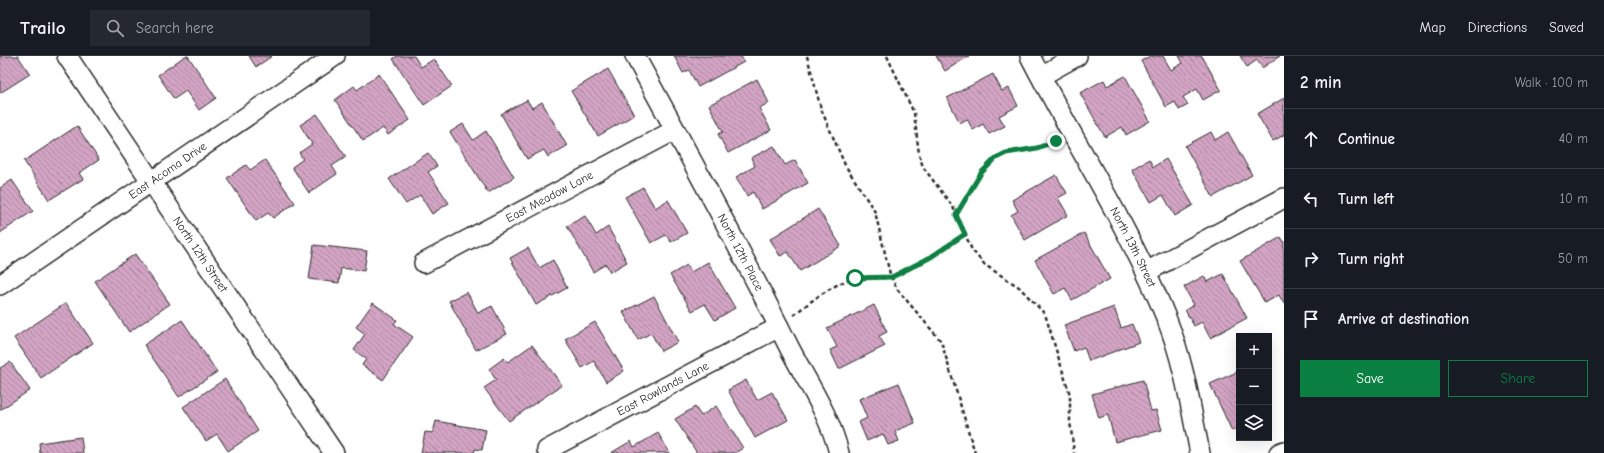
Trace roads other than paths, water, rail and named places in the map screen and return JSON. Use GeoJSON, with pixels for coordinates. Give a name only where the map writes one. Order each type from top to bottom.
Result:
{"type":"FeatureCollection","features":[{"type":"Feature","properties":{"kind":"street","name":"North 12th Street"},"geometry":{"type":"LineString","coordinates":[[67,56],[150,182],[334,453]]}},
{"type":"Feature","properties":{"kind":"street","name":"East Acoma Drive"},"geometry":{"type":"LineString","coordinates":[[0,285],[335,56]]}},
{"type":"Feature","properties":{"kind":"street","name":"North 12th Place"},"geometry":{"type":"LineString","coordinates":[[635,56],[675,130],[786,322],[836,442],[839,453]]}},
{"type":"Feature","properties":{"kind":"street","name":"North 13th Street"},"geometry":{"type":"LineString","coordinates":[[1030,56],[1146,272],[1168,322],[1180,361],[1200,453]]}},
{"type":"Feature","properties":{"kind":"street"},"geometry":{"type":"LineString","coordinates":[[1040,76],[1077,56]]}},
{"type":"Feature","properties":{"kind":"street","name":"East Meadow Lane"},"geometry":{"type":"LineString","coordinates":[[424,263],[675,130]]}},
{"type":"Feature","properties":{"kind":"street"},"geometry":{"type":"LineString","coordinates":[[1146,272],[1284,198]]}},
{"type":"Feature","properties":{"kind":"street","name":"East Rowlands Lane"},"geometry":{"type":"LineString","coordinates":[[547,450],[786,322]]}},
{"type":"Feature","properties":{"kind":"street"},"geometry":{"type":"LineString","coordinates":[[1279,453],[1284,451]]}}]}
